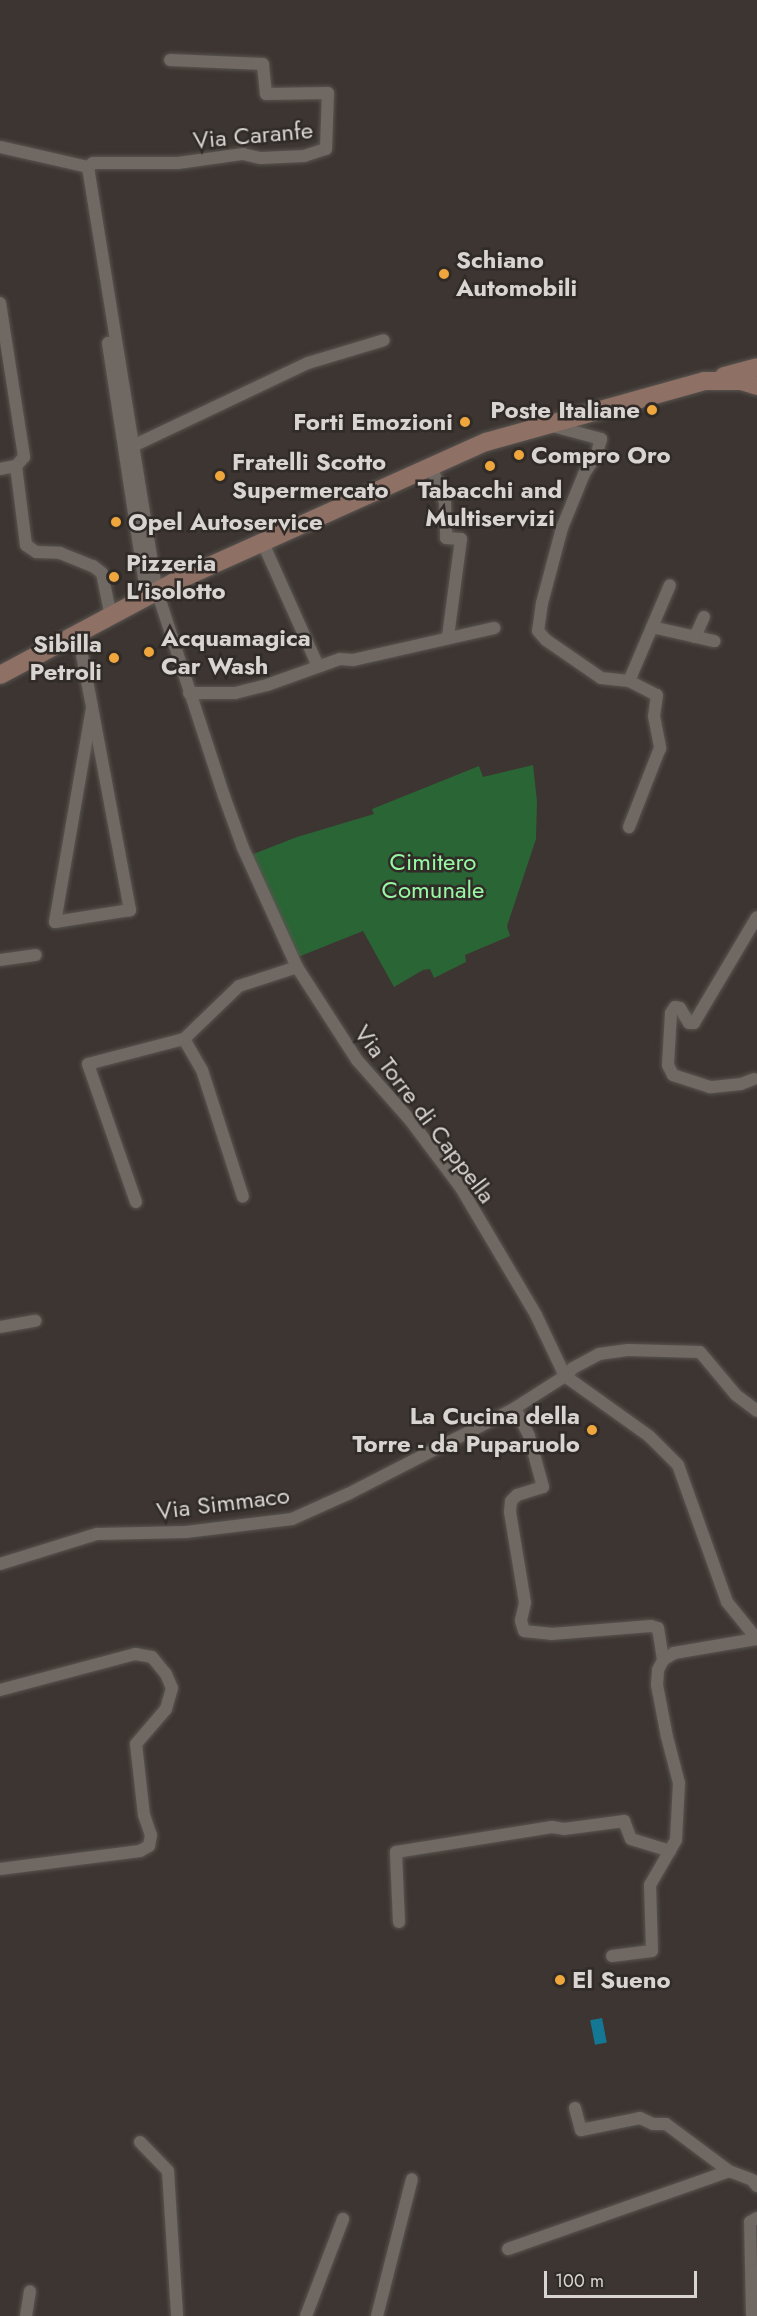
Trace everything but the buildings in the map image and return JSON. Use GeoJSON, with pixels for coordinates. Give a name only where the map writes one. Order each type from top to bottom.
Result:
{"type":"FeatureCollection","features":[{"type":"Feature","properties":{"kind":"street","name":"Via Caranfe"},"geometry":{"type":"LineString","coordinates":[[0,147],[85,172],[93,164],[178,163],[235,155],[261,158],[304,156],[326,149],[328,93],[266,94],[263,64],[170,60]]}},
{"type":"Feature","properties":{"kind":"street"},"geometry":{"type":"LineString","coordinates":[[85,172],[135,445],[152,594]]}},
{"type":"Feature","properties":{"kind":"street"},"geometry":{"type":"LineString","coordinates":[[85,172],[152,594]]}},
{"type":"Feature","properties":{"kind":"street"},"geometry":{"type":"LineString","coordinates":[[0,303],[24,457],[16,466],[0,469]]}},
{"type":"Feature","properties":{"kind":"street"},"geometry":{"type":"LineString","coordinates":[[135,445],[308,363],[384,340]]}},
{"type":"Feature","properties":{"kind":"street"},"geometry":{"type":"LineString","coordinates":[[0,675],[152,594],[262,541],[486,442],[757,367]]}},
{"type":"Feature","properties":{"kind":"street"},"geometry":{"type":"LineString","coordinates":[[704,381],[749,384]]}},
{"type":"Feature","properties":{"kind":"street"},"geometry":{"type":"LineString","coordinates":[[548,424],[601,439],[596,456],[584,474],[562,528],[542,603],[538,631],[546,640],[602,678],[629,681],[657,695],[654,716],[660,748],[629,827]]}},
{"type":"Feature","properties":{"kind":"street"},"geometry":{"type":"LineString","coordinates":[[16,466],[26,545],[36,552],[60,554],[93,566],[102,573],[111,617]]}},
{"type":"Feature","properties":{"kind":"street"},"geometry":{"type":"LineString","coordinates":[[431,466],[446,502],[446,538],[461,539],[448,637]]}},
{"type":"Feature","properties":{"kind":"street"},"geometry":{"type":"LineString","coordinates":[[262,541],[318,666]]}},
{"type":"Feature","properties":{"kind":"street"},"geometry":{"type":"LineString","coordinates":[[629,681],[670,585]]}},
{"type":"Feature","properties":{"kind":"street","name":"Via Torre di Cappella"},"geometry":{"type":"LineString","coordinates":[[152,594],[243,848],[297,967],[320,1007],[357,1060],[410,1120],[461,1188],[536,1315],[565,1376],[649,1436],[678,1465],[727,1602],[756,1639]]}},
{"type":"Feature","properties":{"kind":"street"},"geometry":{"type":"LineString","coordinates":[[695,637],[704,617]]}},
{"type":"Feature","properties":{"kind":"street"},"geometry":{"type":"LineString","coordinates":[[652,627],[714,641]]}},
{"type":"Feature","properties":{"kind":"street"},"geometry":{"type":"LineString","coordinates":[[189,693],[235,693],[267,685],[318,666],[494,628]]}},
{"type":"Feature","properties":{"kind":"street"},"geometry":{"type":"LineString","coordinates":[[78,634],[92,707],[130,910],[55,922],[92,707]]}},
{"type":"Feature","properties":{"kind":"street"},"geometry":{"type":"LineString","coordinates":[[754,1079],[741,1084],[710,1087],[673,1076],[668,1065],[671,1013],[675,1007],[680,1008],[689,1023],[694,1023],[757,917]]}},
{"type":"Feature","properties":{"kind":"street"},"geometry":{"type":"LineString","coordinates":[[0,960],[36,955]]}},
{"type":"Feature","properties":{"kind":"street"},"geometry":{"type":"LineString","coordinates":[[136,1202],[88,1064],[184,1039],[239,986],[297,967]]}},
{"type":"Feature","properties":{"kind":"street"},"geometry":{"type":"LineString","coordinates":[[184,1039],[202,1071],[243,1197]]}},
{"type":"Feature","properties":{"kind":"street"},"geometry":{"type":"LineString","coordinates":[[0,1327],[35,1321]]}},
{"type":"Feature","properties":{"kind":"street","name":"Via Simmaco"},"geometry":{"type":"LineString","coordinates":[[0,1564],[97,1534],[186,1532],[292,1519],[348,1494],[515,1408],[565,1376],[573,1368],[599,1354],[628,1350],[700,1352],[736,1395],[757,1411]]}},
{"type":"Feature","properties":{"kind":"street"},"geometry":{"type":"LineString","coordinates":[[515,1408],[529,1436],[543,1487],[517,1495],[511,1501],[510,1512],[525,1603],[520,1621],[524,1631],[551,1634],[651,1626],[658,1628],[663,1660]]}},
{"type":"Feature","properties":{"kind":"street"},"geometry":{"type":"LineString","coordinates":[[612,1956],[652,1951],[650,1885],[676,1840],[679,1783],[657,1685],[658,1670],[663,1660],[674,1653],[756,1639]]}},
{"type":"Feature","properties":{"kind":"street"},"geometry":{"type":"LineString","coordinates":[[0,1690],[135,1654],[153,1657],[166,1674],[172,1688],[166,1709],[136,1744],[144,1815],[151,1835],[149,1846],[140,1851],[0,1869]]}},
{"type":"Feature","properties":{"kind":"street"},"geometry":{"type":"LineString","coordinates":[[399,1922],[396,1852],[552,1827],[564,1829],[624,1821],[631,1839],[670,1851]]}},
{"type":"Feature","properties":{"kind":"street"},"geometry":{"type":"LineString","coordinates":[[575,2108],[581,2130],[640,2118],[653,2124],[666,2124],[729,2171],[755,2179]]}},
{"type":"Feature","properties":{"kind":"street"},"geometry":{"type":"LineString","coordinates":[[140,2142],[168,2171],[177,2316]]}},
{"type":"Feature","properties":{"kind":"street"},"geometry":{"type":"LineString","coordinates":[[508,2249],[729,2171]]}},
{"type":"Feature","properties":{"kind":"street"},"geometry":{"type":"LineString","coordinates":[[377,2316],[412,2179]]}},
{"type":"Feature","properties":{"kind":"street"},"geometry":{"type":"LineString","coordinates":[[752,2314],[750,2222],[757,2218]]}},
{"type":"Feature","properties":{"kind":"street"},"geometry":{"type":"LineString","coordinates":[[306,2316],[343,2220]]}},
{"type":"Feature","properties":{"kind":"street"},"geometry":{"type":"LineString","coordinates":[[26,2316],[30,2291]]}},
{"type":"Feature","properties":{"kind":"green space","name":"Cimitero Comunale"},"geometry":{"type":"Polygon","coordinates":[[[533,765],[537,801],[536,839],[507,926],[510,936],[465,955],[466,962],[434,978],[430,969],[423,970],[394,987],[363,931],[298,957],[251,855],[297,837],[374,814],[372,809],[479,766],[483,777],[533,765]]]}},
{"type":"Feature","properties":{"kind":"water"},"geometry":{"type":"Polygon","coordinates":[[[602,2018],[607,2043],[595,2045],[590,2020],[602,2018]]]}},
{"type":"Feature","properties":{"kind":"place","name":"Schiano Automobili"},"geometry":{"type":"Point","coordinates":[444,274]}},
{"type":"Feature","properties":{"kind":"place","name":"Poste Italiane"},"geometry":{"type":"Point","coordinates":[652,410]}},
{"type":"Feature","properties":{"kind":"place","name":"Forti Emozioni"},"geometry":{"type":"Point","coordinates":[465,422]}},
{"type":"Feature","properties":{"kind":"place","name":"Compro Oro"},"geometry":{"type":"Point","coordinates":[519,455]}},
{"type":"Feature","properties":{"kind":"place","name":"Tabacchi and Multiservizi"},"geometry":{"type":"Point","coordinates":[490,466]}},
{"type":"Feature","properties":{"kind":"place","name":"Fratelli Scotto Supermercato"},"geometry":{"type":"Point","coordinates":[220,476]}},
{"type":"Feature","properties":{"kind":"place","name":"Opel Autoservice"},"geometry":{"type":"Point","coordinates":[116,522]}},
{"type":"Feature","properties":{"kind":"place","name":"Pizzeria L'isolotto"},"geometry":{"type":"Point","coordinates":[114,577]}},
{"type":"Feature","properties":{"kind":"place","name":"Acquamagica Car Wash"},"geometry":{"type":"Point","coordinates":[149,652]}},
{"type":"Feature","properties":{"kind":"place","name":"Sibilla Petroli"},"geometry":{"type":"Point","coordinates":[114,658]}},
{"type":"Feature","properties":{"kind":"place","name":"La Cucina della Torre - da Puparuolo"},"geometry":{"type":"Point","coordinates":[592,1430]}},
{"type":"Feature","properties":{"kind":"place","name":"El Sueno"},"geometry":{"type":"Point","coordinates":[560,1980]}}]}
